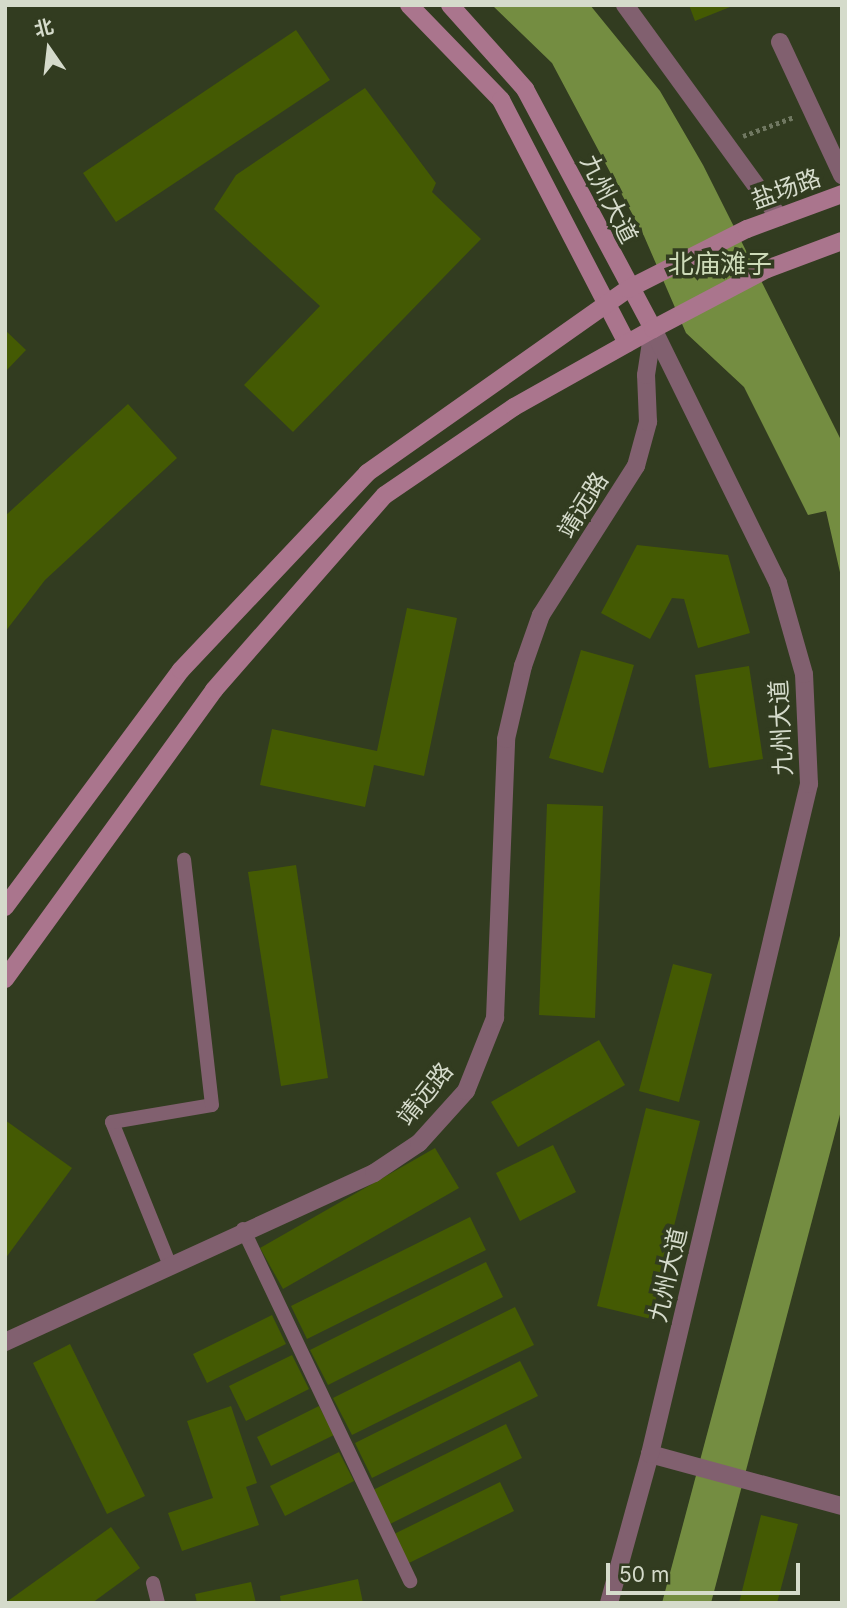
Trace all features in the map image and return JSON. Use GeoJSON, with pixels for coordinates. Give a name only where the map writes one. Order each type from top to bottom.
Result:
{"type":"FeatureCollection","features":[{"type":"Feature","properties":{"kind":"main road"},"geometry":{"type":"LineString","coordinates":[[409,5],[501,100],[572,244],[609,301],[627,343]]}},
{"type":"Feature","properties":{"kind":"main road","name":"九州大道"},"geometry":{"type":"LineString","coordinates":[[450,5],[525,89],[628,289],[653,329]]}},
{"type":"Feature","properties":{"kind":"main road","name":"盐场路"},"geometry":{"type":"LineString","coordinates":[[628,289],[747,229],[842,194]]}},
{"type":"Feature","properties":{"kind":"main road"},"geometry":{"type":"LineString","coordinates":[[5,979],[214,690],[386,495],[514,407],[627,343],[767,269],[842,241]]}},
{"type":"Feature","properties":{"kind":"main road"},"geometry":{"type":"LineString","coordinates":[[5,907],[181,670],[367,473],[628,289]]}},
{"type":"Feature","properties":{"kind":"street"},"geometry":{"type":"LineString","coordinates":[[625,5],[728,142],[779,217]]}},
{"type":"Feature","properties":{"kind":"street"},"geometry":{"type":"LineString","coordinates":[[779,42],[842,175]]}},
{"type":"Feature","properties":{"kind":"street","name":"靖远路"},"geometry":{"type":"LineString","coordinates":[[5,1342],[243,1229],[374,1173],[419,1143],[466,1091],[495,1018],[506,739],[523,666],[541,615],[636,466],[648,422],[646,375],[653,329]]}},
{"type":"Feature","properties":{"kind":"street","name":"九州大道"},"geometry":{"type":"LineString","coordinates":[[609,1603],[650,1454],[809,784],[804,674],[778,583],[653,329]]}},
{"type":"Feature","properties":{"kind":"street"},"geometry":{"type":"LineString","coordinates":[[650,1454],[842,1506]]}},
{"type":"Feature","properties":{"kind":"lane"},"geometry":{"type":"LineString","coordinates":[[169,1263],[113,1122],[212,1105],[184,860]]}},
{"type":"Feature","properties":{"kind":"lane"},"geometry":{"type":"LineString","coordinates":[[243,1229],[410,1581]]}},
{"type":"Feature","properties":{"kind":"lane"},"geometry":{"type":"LineString","coordinates":[[153,1583],[158,1603]]}},
{"type":"Feature","properties":{"kind":"path"},"geometry":{"type":"LineString","coordinates":[[728,142],[811,110]]}},
{"type":"Feature","properties":{"kind":"shaded area"},"geometry":{"type":"Polygon","coordinates":[[[492,5],[590,5],[660,91],[703,165],[842,442],[842,581],[826,511],[808,515],[744,387],[686,333],[644,236],[552,63],[492,5]]]}},
{"type":"Feature","properties":{"kind":"shaded area"},"geometry":{"type":"Polygon","coordinates":[[[842,928],[842,1107],[711,1603],[662,1603],[842,928]]]}},
{"type":"Feature","properties":{"kind":"building"},"geometry":{"type":"Polygon","coordinates":[[[689,5],[735,5],[695,21],[689,5]]]}},
{"type":"Feature","properties":{"kind":"building"},"geometry":{"type":"Polygon","coordinates":[[[296,30],[330,80],[116,222],[83,173],[296,30]]]}},
{"type":"Feature","properties":{"kind":"building"},"geometry":{"type":"Polygon","coordinates":[[[365,88],[436,183],[432,192],[481,239],[293,432],[244,385],[320,306],[214,209],[236,175],[365,88]]]}},
{"type":"Feature","properties":{"kind":"building"},"geometry":{"type":"Polygon","coordinates":[[[5,330],[26,350],[5,372],[5,330]]]}},
{"type":"Feature","properties":{"kind":"building"},"geometry":{"type":"Polygon","coordinates":[[[128,404],[177,458],[45,580],[5,632],[5,516],[128,404]]]}},
{"type":"Feature","properties":{"kind":"building"},"geometry":{"type":"Polygon","coordinates":[[[637,545],[728,555],[750,633],[698,648],[684,599],[672,598],[650,639],[601,613],[637,545]]]}},
{"type":"Feature","properties":{"kind":"building"},"geometry":{"type":"Polygon","coordinates":[[[407,608],[457,618],[424,776],[374,765],[365,807],[260,785],[272,729],[377,751],[407,608]]]}},
{"type":"Feature","properties":{"kind":"building"},"geometry":{"type":"Polygon","coordinates":[[[581,650],[634,665],[603,773],[549,758],[581,650]]]}},
{"type":"Feature","properties":{"kind":"building"},"geometry":{"type":"Polygon","coordinates":[[[749,666],[763,759],[709,768],[695,675],[749,666]]]}},
{"type":"Feature","properties":{"kind":"building"},"geometry":{"type":"Polygon","coordinates":[[[547,804],[603,806],[595,1018],[539,1015],[547,804]]]}},
{"type":"Feature","properties":{"kind":"building"},"geometry":{"type":"Polygon","coordinates":[[[296,865],[328,1078],[281,1086],[248,872],[296,865]]]}},
{"type":"Feature","properties":{"kind":"building"},"geometry":{"type":"Polygon","coordinates":[[[673,964],[712,974],[679,1102],[639,1091],[673,964]]]}},
{"type":"Feature","properties":{"kind":"building"},"geometry":{"type":"Polygon","coordinates":[[[599,1040],[625,1085],[518,1147],[491,1102],[599,1040]]]}},
{"type":"Feature","properties":{"kind":"building"},"geometry":{"type":"Polygon","coordinates":[[[646,1108],[700,1121],[651,1319],[597,1306],[646,1108]]]}},
{"type":"Feature","properties":{"kind":"building"},"geometry":{"type":"Polygon","coordinates":[[[5,1120],[72,1168],[5,1259],[5,1120]]]}},
{"type":"Feature","properties":{"kind":"building"},"geometry":{"type":"Polygon","coordinates":[[[553,1145],[576,1192],[520,1221],[496,1173],[553,1145]]]}},
{"type":"Feature","properties":{"kind":"building"},"geometry":{"type":"Polygon","coordinates":[[[435,1148],[459,1188],[283,1289],[260,1248],[435,1148]]]}},
{"type":"Feature","properties":{"kind":"building"},"geometry":{"type":"Polygon","coordinates":[[[470,1217],[486,1250],[307,1339],[291,1306],[470,1217]]]}},
{"type":"Feature","properties":{"kind":"building"},"geometry":{"type":"Polygon","coordinates":[[[486,1262],[503,1297],[328,1385],[310,1350],[486,1262]]]}},
{"type":"Feature","properties":{"kind":"building"},"geometry":{"type":"Polygon","coordinates":[[[515,1307],[534,1345],[352,1435],[333,1398],[515,1307]]]}},
{"type":"Feature","properties":{"kind":"building"},"geometry":{"type":"Polygon","coordinates":[[[272,1315],[286,1344],[207,1383],[193,1354],[272,1315]]]}},
{"type":"Feature","properties":{"kind":"building"},"geometry":{"type":"Polygon","coordinates":[[[70,1344],[145,1496],[107,1514],[33,1363],[70,1344]]]}},
{"type":"Feature","properties":{"kind":"building"},"geometry":{"type":"Polygon","coordinates":[[[292,1355],[309,1389],[246,1421],[229,1386],[292,1355]]]}},
{"type":"Feature","properties":{"kind":"building"},"geometry":{"type":"Polygon","coordinates":[[[520,1361],[538,1396],[372,1478],[355,1443],[520,1361]]]}},
{"type":"Feature","properties":{"kind":"building"},"geometry":{"type":"Polygon","coordinates":[[[231,1406],[257,1483],[246,1487],[259,1525],[182,1551],[168,1513],[213,1498],[187,1421],[231,1406]]]}},
{"type":"Feature","properties":{"kind":"building"},"geometry":{"type":"Polygon","coordinates":[[[319,1406],[334,1435],[271,1466],[257,1437],[319,1406]]]}},
{"type":"Feature","properties":{"kind":"building"},"geometry":{"type":"Polygon","coordinates":[[[506,1424],[522,1458],[390,1524],[373,1490],[506,1424]]]}},
{"type":"Feature","properties":{"kind":"building"},"geometry":{"type":"Polygon","coordinates":[[[339,1452],[354,1481],[285,1516],[270,1486],[339,1452]]]}},
{"type":"Feature","properties":{"kind":"building"},"geometry":{"type":"Polygon","coordinates":[[[500,1482],[514,1511],[407,1564],[392,1535],[500,1482]]]}},
{"type":"Feature","properties":{"kind":"building"},"geometry":{"type":"Polygon","coordinates":[[[761,1515],[798,1524],[777,1603],[739,1603],[761,1515]]]}},
{"type":"Feature","properties":{"kind":"building"},"geometry":{"type":"Polygon","coordinates":[[[111,1527],[140,1568],[92,1603],[5,1603],[111,1527]]]}},
{"type":"Feature","properties":{"kind":"building"},"geometry":{"type":"Polygon","coordinates":[[[358,1579],[363,1603],[281,1603],[280,1596],[358,1579]]]}},
{"type":"Feature","properties":{"kind":"building"},"geometry":{"type":"Polygon","coordinates":[[[251,1582],[256,1603],[197,1603],[195,1594],[251,1582]]]}},
{"type":"Feature","properties":{"kind":"district","name":"北庙滩子"},"geometry":{"type":"Point","coordinates":[720,264]}}]}
